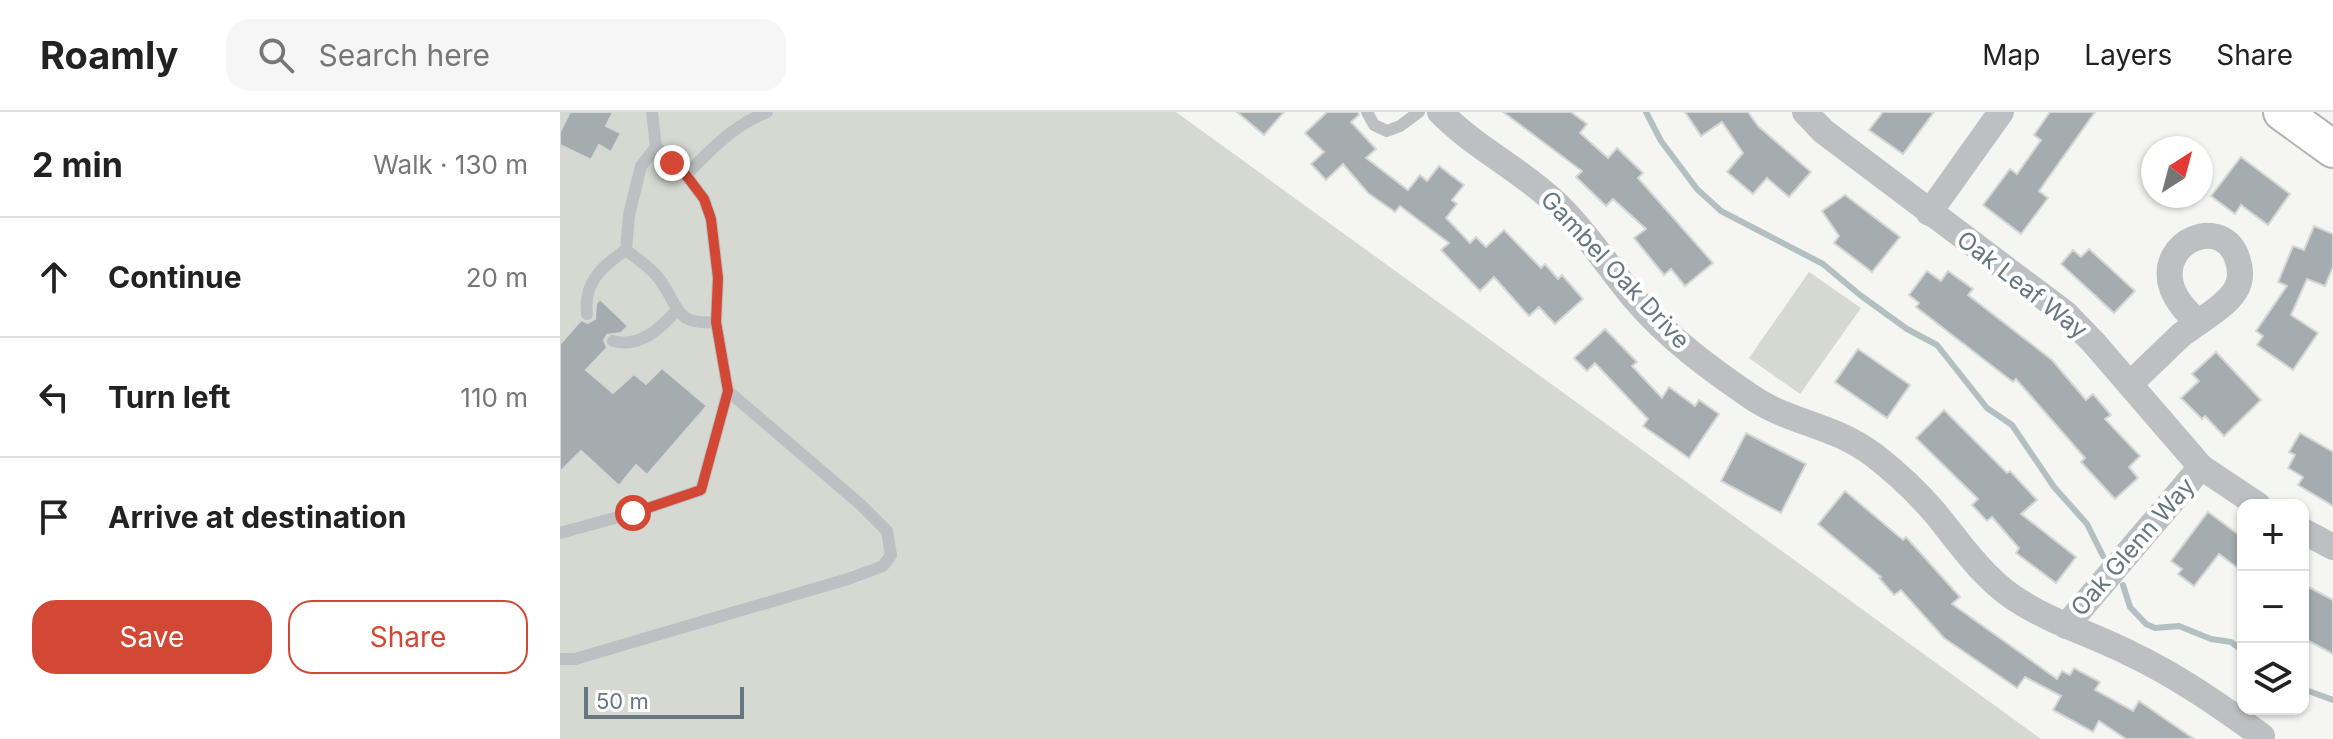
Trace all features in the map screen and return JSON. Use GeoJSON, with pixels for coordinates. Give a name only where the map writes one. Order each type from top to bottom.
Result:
{"type":"FeatureCollection","features":[{"type":"Feature","properties":{"kind":"main road"},"geometry":{"type":"LineString","coordinates":[[2282,112],[2333,149]]}},
{"type":"Feature","properties":{"kind":"street","name":"Gambel Oak Drive"},"geometry":{"type":"LineString","coordinates":[[1440,112],[1452,125],[1539,187],[1560,206],[1636,300],[1703,362],[1754,399],[1786,415],[1852,439],[1896,473],[1991,579],[2025,605],[2167,672],[2216,702],[2262,736],[2260,739]]}},
{"type":"Feature","properties":{"kind":"street","name":"Oak Leaf Way"},"geometry":{"type":"LineString","coordinates":[[1805,112],[1823,131],[2066,314],[2201,467],[2249,499]]}},
{"type":"Feature","properties":{"kind":"street"},"geometry":{"type":"LineString","coordinates":[[1929,213],[2001,112]]}},
{"type":"Feature","properties":{"kind":"street"},"geometry":{"type":"LineString","coordinates":[[2130,384],[2181,335],[2198,323]]}},
{"type":"Feature","properties":{"kind":"street","name":"Oak Glenn Way"},"geometry":{"type":"LineString","coordinates":[[2066,626],[2201,467]]}},
{"type":"Feature","properties":{"kind":"street"},"geometry":{"type":"LineString","coordinates":[[2309,534],[2333,547]]}},
{"type":"Feature","properties":{"kind":"lane"},"geometry":{"type":"LineString","coordinates":[[560,533],[701,490],[728,391],[716,322],[718,278],[711,219],[704,199],[686,175],[656,147],[652,112]]}},
{"type":"Feature","properties":{"kind":"lane"},"geometry":{"type":"LineString","coordinates":[[686,175],[724,135],[767,112]]}},
{"type":"Feature","properties":{"kind":"lane"},"geometry":{"type":"LineString","coordinates":[[1367,112],[1374,125],[1387,131],[1419,112]]}},
{"type":"Feature","properties":{"kind":"lane"},"geometry":{"type":"LineString","coordinates":[[587,314],[585,301],[597,274],[626,250],[629,215],[641,166],[656,147]]}},
{"type":"Feature","properties":{"kind":"lane"},"geometry":{"type":"LineString","coordinates":[[626,250],[662,281],[677,310],[685,317],[700,323],[716,322]]}},
{"type":"Feature","properties":{"kind":"lane"},"geometry":{"type":"LineString","coordinates":[[613,341],[623,344],[651,335],[677,310]]}},
{"type":"Feature","properties":{"kind":"lane"},"geometry":{"type":"LineString","coordinates":[[560,659],[575,659],[848,579],[883,566],[891,555],[887,531],[860,504],[728,391]]}},
{"type":"Feature","properties":{"kind":"shaded area"},"geometry":{"type":"Polygon","coordinates":[[[560,112],[1176,112],[2041,739],[560,739],[560,112]]]}},
{"type":"Feature","properties":{"kind":"shaded area"},"geometry":{"type":"Polygon","coordinates":[[[1809,272],[1861,308],[1800,394],[1749,358],[1809,272]]]}},
{"type":"Feature","properties":{"kind":"building"},"geometry":{"type":"Polygon","coordinates":[[[570,112],[613,112],[606,126],[621,133],[611,152],[599,145],[591,160],[560,145],[560,132],[570,112]]]}},
{"type":"Feature","properties":{"kind":"building"},"geometry":{"type":"Polygon","coordinates":[[[1237,112],[1284,112],[1264,135],[1237,112]]]}},
{"type":"Feature","properties":{"kind":"building"},"geometry":{"type":"Polygon","coordinates":[[[1327,112],[1358,112],[1359,115],[1351,122],[1376,149],[1366,158],[1408,190],[1420,175],[1427,181],[1439,166],[1464,185],[1452,200],[1457,204],[1446,218],[1470,243],[1476,237],[1486,247],[1504,230],[1541,268],[1545,264],[1558,279],[1562,275],[1583,299],[1555,324],[1539,307],[1529,316],[1494,277],[1480,291],[1441,250],[1449,243],[1400,206],[1395,212],[1368,193],[1343,164],[1326,180],[1311,164],[1324,152],[1305,133],[1327,112]]]}},
{"type":"Feature","properties":{"kind":"building"},"geometry":{"type":"Polygon","coordinates":[[[1503,112],[1571,112],[1587,124],[1580,133],[1608,158],[1617,148],[1643,173],[1638,178],[1713,263],[1685,286],[1671,269],[1664,275],[1634,238],[1646,229],[1613,199],[1606,206],[1576,177],[1582,171],[1503,112]]]}},
{"type":"Feature","properties":{"kind":"building"},"geometry":{"type":"Polygon","coordinates":[[[1685,112],[1748,112],[1758,126],[1811,172],[1789,197],[1767,178],[1753,194],[1727,172],[1743,153],[1722,122],[1701,136],[1685,112]]]}},
{"type":"Feature","properties":{"kind":"building"},"geometry":{"type":"Polygon","coordinates":[[[1883,112],[1934,112],[1903,154],[1869,130],[1883,112]]]}},
{"type":"Feature","properties":{"kind":"building"},"geometry":{"type":"Polygon","coordinates":[[[2050,112],[2095,112],[2039,191],[2048,198],[2021,234],[1983,205],[2010,169],[2017,174],[2041,140],[2034,135],[2050,112]]]}},
{"type":"Feature","properties":{"kind":"building"},"geometry":{"type":"Polygon","coordinates":[[[2241,157],[2290,194],[2268,225],[2241,205],[2235,214],[2213,198],[2241,157]]]}},
{"type":"Feature","properties":{"kind":"building"},"geometry":{"type":"Polygon","coordinates":[[[1845,195],[1900,237],[1872,272],[1834,243],[1839,236],[1822,211],[1845,195]]]}},
{"type":"Feature","properties":{"kind":"building"},"geometry":{"type":"Polygon","coordinates":[[[2314,226],[2333,234],[2333,267],[2325,286],[2307,279],[2291,315],[2318,333],[2293,370],[2257,345],[2263,336],[2256,331],[2287,286],[2278,282],[2293,246],[2304,250],[2314,226]]]}},
{"type":"Feature","properties":{"kind":"building"},"geometry":{"type":"Polygon","coordinates":[[[2089,249],[2135,291],[2114,313],[2061,264],[2073,250],[2081,257],[2089,249]]]}},
{"type":"Feature","properties":{"kind":"building"},"geometry":{"type":"Polygon","coordinates":[[[1927,271],[1941,281],[1948,271],[1973,289],[1968,295],[2052,360],[2086,400],[2093,394],[2111,415],[2105,419],[2140,456],[2129,467],[2138,478],[2115,499],[2081,462],[2085,458],[2016,379],[2013,382],[1916,307],[1919,303],[1909,295],[1927,271]]]}},
{"type":"Feature","properties":{"kind":"building"},"geometry":{"type":"Polygon","coordinates":[[[600,299],[628,326],[621,333],[607,335],[604,340],[607,348],[586,370],[613,393],[634,374],[646,384],[662,368],[707,406],[647,475],[636,465],[619,486],[581,451],[560,472],[560,344],[581,320],[588,323],[595,319],[596,304],[600,299]]]}},
{"type":"Feature","properties":{"kind":"building"},"geometry":{"type":"Polygon","coordinates":[[[1605,329],[1637,362],[1632,366],[1662,398],[1669,387],[1695,406],[1699,400],[1719,414],[1689,458],[1643,426],[1648,419],[1595,363],[1587,371],[1574,358],[1605,329]]]}},
{"type":"Feature","properties":{"kind":"building"},"geometry":{"type":"Polygon","coordinates":[[[1858,349],[1910,385],[1887,418],[1835,382],[1858,349]]]}},
{"type":"Feature","properties":{"kind":"building"},"geometry":{"type":"Polygon","coordinates":[[[2216,352],[2261,400],[2224,436],[2205,416],[2202,419],[2181,398],[2199,381],[2192,374],[2216,352]]]}},
{"type":"Feature","properties":{"kind":"building"},"geometry":{"type":"Polygon","coordinates":[[[1944,410],[2037,500],[2021,514],[2076,557],[2056,583],[2016,553],[2019,548],[1992,517],[1987,521],[1972,505],[1978,499],[1916,438],[1944,410]]]}},
{"type":"Feature","properties":{"kind":"building"},"geometry":{"type":"Polygon","coordinates":[[[1746,433],[1806,464],[1781,513],[1721,481],[1746,433]]]}},
{"type":"Feature","properties":{"kind":"building"},"geometry":{"type":"Polygon","coordinates":[[[2300,433],[2333,452],[2333,506],[2298,485],[2303,477],[2288,468],[2295,455],[2289,452],[2300,433]]]}},
{"type":"Feature","properties":{"kind":"building"},"geometry":{"type":"Polygon","coordinates":[[[1845,491],[1903,540],[1906,537],[1960,597],[1952,604],[2057,679],[2062,671],[2070,675],[2074,668],[2100,682],[2095,690],[2133,711],[2139,701],[2194,739],[2126,739],[2099,721],[2093,732],[2053,710],[2061,696],[2025,677],[2017,688],[1944,638],[1901,590],[1894,595],[1881,577],[1818,524],[1845,491]]]}},
{"type":"Feature","properties":{"kind":"building"},"geometry":{"type":"Polygon","coordinates":[[[2208,512],[2237,534],[2237,568],[2219,554],[2194,586],[2178,574],[2182,569],[2171,561],[2208,512]]]}},
{"type":"Feature","properties":{"kind":"building"},"geometry":{"type":"Polygon","coordinates":[[[2309,587],[2333,600],[2333,654],[2309,641],[2309,587]]]}},
{"type":"Feature","properties":{"kind":"waterway"},"geometry":{"type":"LineString","coordinates":[[1646,112],[1661,141],[1697,189],[1721,211],[1823,264],[1907,329],[1937,345],[1987,408],[2012,425],[2054,487],[2087,524],[2103,556]]}},
{"type":"Feature","properties":{"kind":"waterway"},"geometry":{"type":"LineString","coordinates":[[2123,585],[2130,607],[2146,624],[2155,628],[2179,626],[2237,646]]}},
{"type":"Feature","properties":{"kind":"waterway"},"geometry":{"type":"LineString","coordinates":[[2309,691],[2333,700]]}},
{"type":"Feature","properties":{"kind":"route"},"geometry":{"type":"LineString","coordinates":[[633,513],[701,490],[728,391],[716,322],[718,278],[711,219],[704,199],[686,175],[672,163]]}}]}
